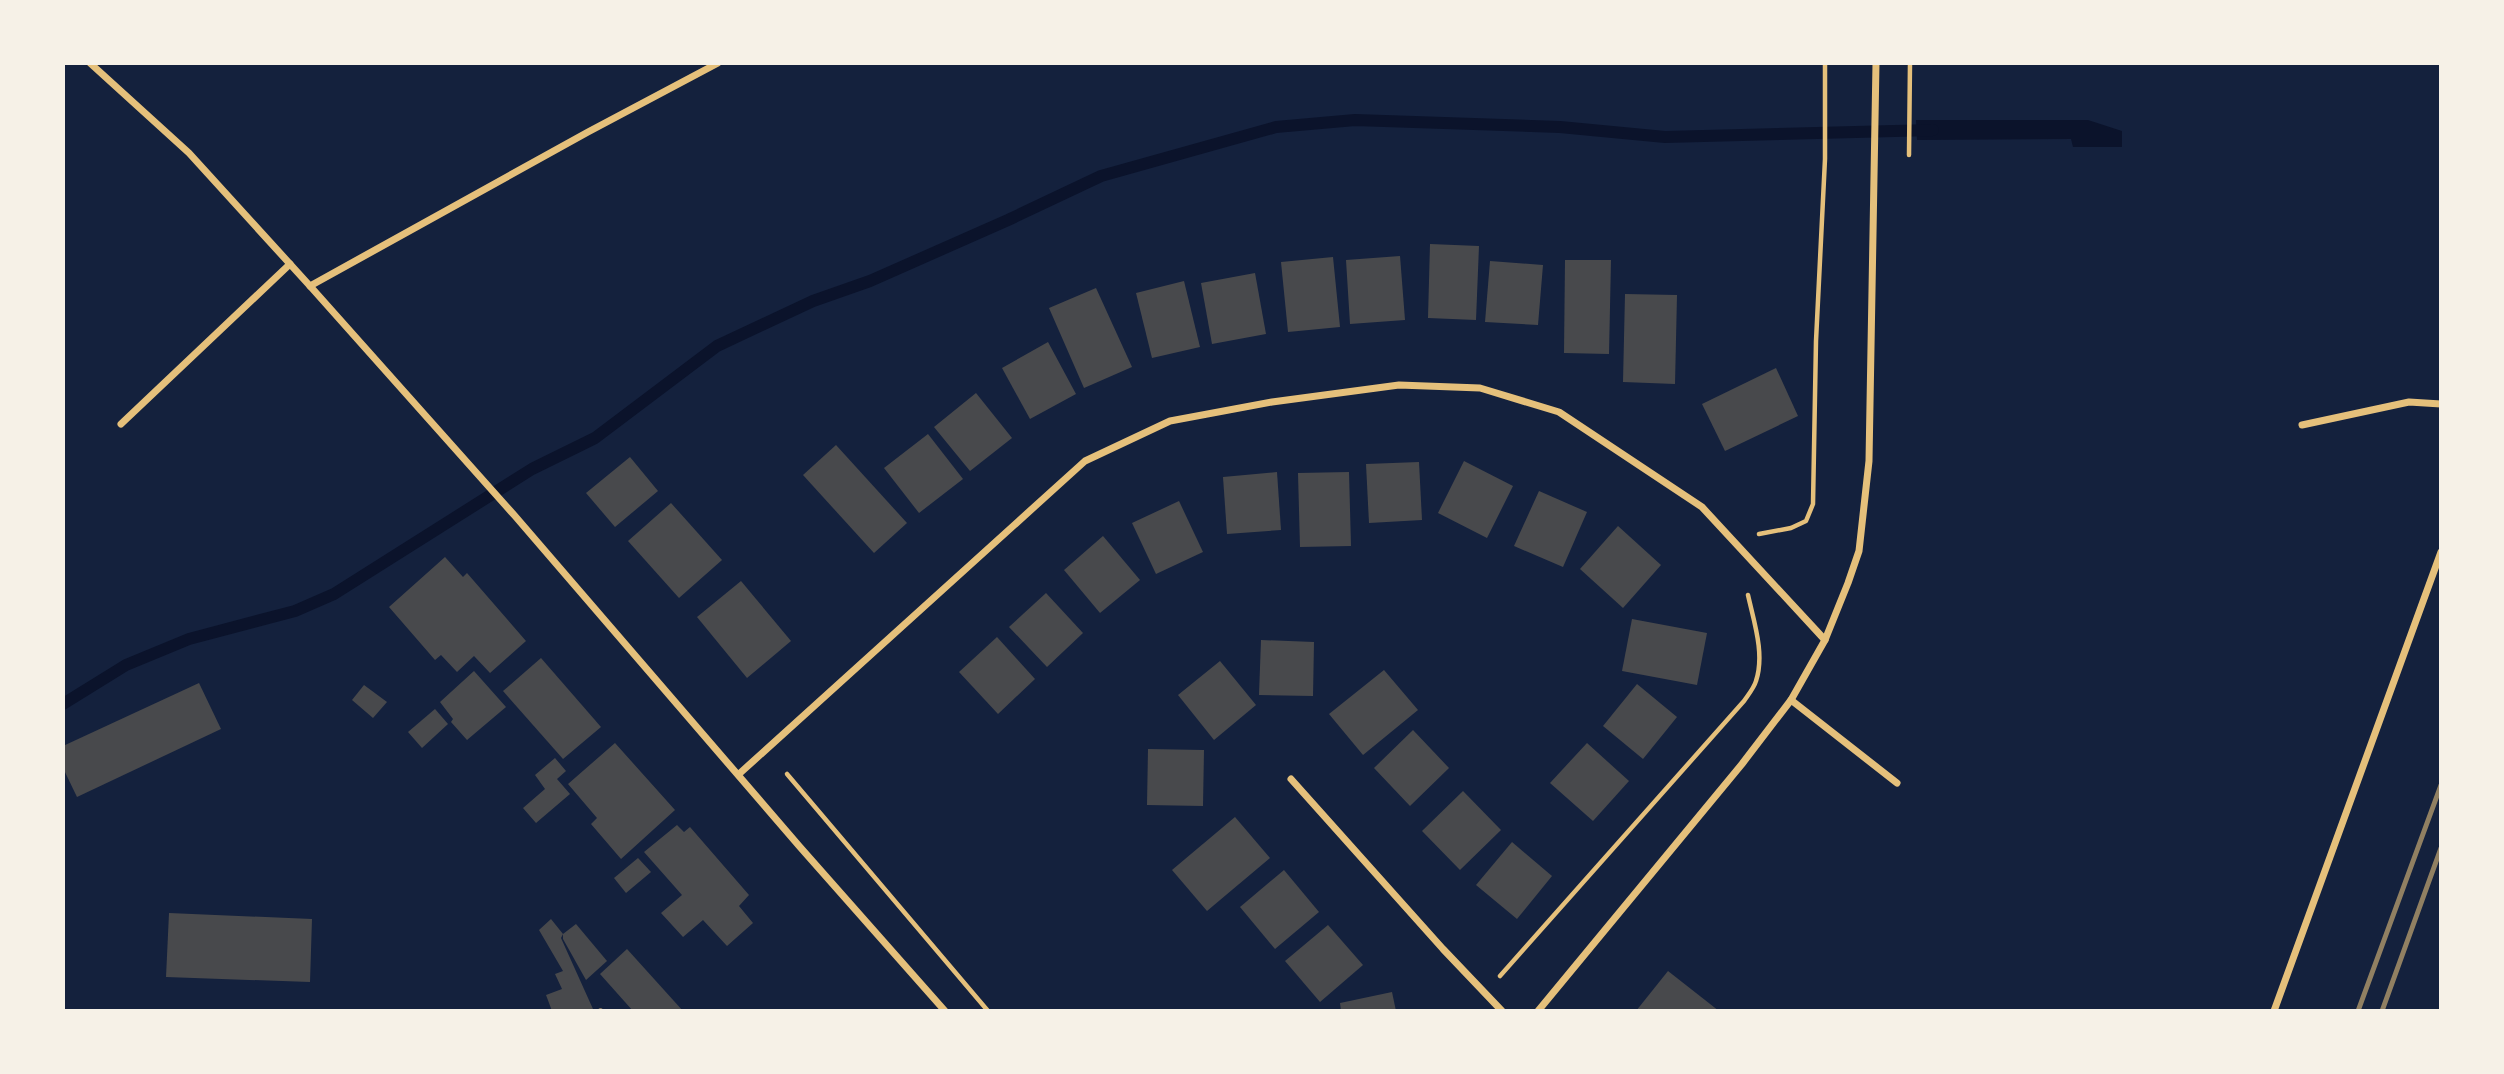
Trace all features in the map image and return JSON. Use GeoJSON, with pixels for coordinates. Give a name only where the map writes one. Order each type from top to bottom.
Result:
{"type":"FeatureCollection","features":[{"type":"Feature","properties":{"kind":"street"},"geometry":{"type":"LineString","coordinates":[[90,63],[189,153],[310,286],[468,461],[800,847],[946,1011]]}},
{"type":"Feature","properties":{"kind":"street"},"geometry":{"type":"LineString","coordinates":[[310,286],[718,63]]}},
{"type":"Feature","properties":{"kind":"street"},"geometry":{"type":"LineString","coordinates":[[1538,1011],[1742,764],[1791,700],[1825,640],[1859,551],[1869,461],[1876,63]]}},
{"type":"Feature","properties":{"kind":"street"},"geometry":{"type":"LineString","coordinates":[[121,424],[290,264]]}},
{"type":"Feature","properties":{"kind":"street"},"geometry":{"type":"LineString","coordinates":[[739,774],[1085,461],[1170,421],[1272,402],[1399,385],[1480,388],[1559,412],[1702,507],[1825,640]]}},
{"type":"Feature","properties":{"kind":"street"},"geometry":{"type":"LineString","coordinates":[[2302,425],[2409,402],[2441,404]]}},
{"type":"Feature","properties":{"kind":"street"},"geometry":{"type":"LineString","coordinates":[[2274,1011],[2441,552]]}},
{"type":"Feature","properties":{"kind":"street"},"geometry":{"type":"LineString","coordinates":[[1791,700],[1897,783]]}},
{"type":"Feature","properties":{"kind":"street"},"geometry":{"type":"LineString","coordinates":[[1291,779],[1502,1011]]}},
{"type":"Feature","properties":{"kind":"path"},"geometry":{"type":"LineString","coordinates":[[1734,541],[1806,522],[1813,504],[1816,341],[1825,159],[1825,63]]}},
{"type":"Feature","properties":{"kind":"path"},"geometry":{"type":"LineString","coordinates":[[1909,155],[1910,63]]}},
{"type":"Feature","properties":{"kind":"path"},"geometry":{"type":"LineString","coordinates":[[1484,993],[1744,701],[1756,681],[1759,655],[1747,592]]}},
{"type":"Feature","properties":{"kind":"path"},"geometry":{"type":"LineString","coordinates":[[786,774],[988,1011]]}},
{"type":"Feature","properties":{"kind":"water"},"geometry":{"type":"Polygon","coordinates":[[[1916,120],[2088,120],[2122,131],[2122,147],[2073,147],[2071,139],[1917,140],[1916,120]]]}},
{"type":"Feature","properties":{"kind":"building"},"geometry":{"type":"Polygon","coordinates":[[[1430,244],[1479,246],[1476,320],[1428,318],[1430,244]]]}},
{"type":"Feature","properties":{"kind":"building"},"geometry":{"type":"Polygon","coordinates":[[[1400,256],[1405,320],[1350,324],[1346,260],[1400,256]]]}},
{"type":"Feature","properties":{"kind":"building"},"geometry":{"type":"Polygon","coordinates":[[[1333,257],[1340,327],[1288,332],[1281,262],[1333,257]]]}},
{"type":"Feature","properties":{"kind":"building"},"geometry":{"type":"Polygon","coordinates":[[[1565,260],[1611,260],[1609,354],[1564,353],[1565,260]]]}},
{"type":"Feature","properties":{"kind":"building"},"geometry":{"type":"Polygon","coordinates":[[[1490,261],[1543,265],[1538,325],[1485,322],[1490,261]]]}},
{"type":"Feature","properties":{"kind":"building"},"geometry":{"type":"Polygon","coordinates":[[[1255,273],[1266,334],[1212,344],[1201,283],[1255,273]]]}},
{"type":"Feature","properties":{"kind":"building"},"geometry":{"type":"Polygon","coordinates":[[[1184,281],[1200,347],[1152,358],[1136,293],[1184,281]]]}},
{"type":"Feature","properties":{"kind":"building"},"geometry":{"type":"Polygon","coordinates":[[[1096,288],[1132,367],[1084,388],[1049,308],[1096,288]]]}},
{"type":"Feature","properties":{"kind":"building"},"geometry":{"type":"Polygon","coordinates":[[[1625,294],[1677,295],[1675,384],[1623,382],[1625,294]]]}},
{"type":"Feature","properties":{"kind":"building"},"geometry":{"type":"Polygon","coordinates":[[[1048,342],[1076,394],[1030,419],[1002,368],[1048,342]]]}},
{"type":"Feature","properties":{"kind":"building"},"geometry":{"type":"Polygon","coordinates":[[[1776,368],[1798,416],[1725,451],[1702,404],[1776,368]]]}},
{"type":"Feature","properties":{"kind":"building"},"geometry":{"type":"Polygon","coordinates":[[[976,393],[1012,438],[970,471],[934,427],[976,393]]]}},
{"type":"Feature","properties":{"kind":"building"},"geometry":{"type":"Polygon","coordinates":[[[928,434],[963,479],[919,513],[884,468],[928,434]]]}},
{"type":"Feature","properties":{"kind":"building"},"geometry":{"type":"Polygon","coordinates":[[[836,445],[907,523],[874,553],[803,475],[836,445]]]}},
{"type":"Feature","properties":{"kind":"building"},"geometry":{"type":"Polygon","coordinates":[[[630,457],[658,491],[615,527],[586,493],[630,457]]]}},
{"type":"Feature","properties":{"kind":"building"},"geometry":{"type":"Polygon","coordinates":[[[1464,461],[1513,486],[1487,538],[1438,513],[1464,461]]]}},
{"type":"Feature","properties":{"kind":"building"},"geometry":{"type":"Polygon","coordinates":[[[1419,462],[1422,520],[1369,523],[1366,464],[1419,462]]]}},
{"type":"Feature","properties":{"kind":"building"},"geometry":{"type":"Polygon","coordinates":[[[1277,472],[1281,530],[1227,534],[1223,477],[1277,472]]]}},
{"type":"Feature","properties":{"kind":"building"},"geometry":{"type":"Polygon","coordinates":[[[1349,472],[1351,546],[1300,547],[1298,473],[1349,472]]]}},
{"type":"Feature","properties":{"kind":"building"},"geometry":{"type":"Polygon","coordinates":[[[1539,491],[1587,512],[1563,567],[1514,546],[1539,491]]]}},
{"type":"Feature","properties":{"kind":"building"},"geometry":{"type":"Polygon","coordinates":[[[1179,501],[1203,552],[1156,574],[1132,523],[1179,501]]]}},
{"type":"Feature","properties":{"kind":"building"},"geometry":{"type":"Polygon","coordinates":[[[671,503],[722,560],[679,598],[628,541],[671,503]]]}},
{"type":"Feature","properties":{"kind":"building"},"geometry":{"type":"Polygon","coordinates":[[[1618,526],[1661,565],[1623,608],[1580,569],[1618,526]]]}},
{"type":"Feature","properties":{"kind":"building"},"geometry":{"type":"Polygon","coordinates":[[[1103,536],[1140,580],[1100,613],[1064,570],[1103,536]]]}},
{"type":"Feature","properties":{"kind":"building"},"geometry":{"type":"Polygon","coordinates":[[[445,557],[463,577],[467,573],[526,641],[490,673],[474,656],[457,672],[441,655],[435,660],[389,607],[445,557]]]}},
{"type":"Feature","properties":{"kind":"building"},"geometry":{"type":"Polygon","coordinates":[[[741,581],[791,641],[747,678],[697,617],[741,581]]]}},
{"type":"Feature","properties":{"kind":"building"},"geometry":{"type":"Polygon","coordinates":[[[1046,593],[1083,633],[1047,667],[1009,627],[1046,593]]]}},
{"type":"Feature","properties":{"kind":"building"},"geometry":{"type":"Polygon","coordinates":[[[1632,619],[1707,633],[1697,685],[1622,671],[1632,619]]]}},
{"type":"Feature","properties":{"kind":"building"},"geometry":{"type":"Polygon","coordinates":[[[997,637],[1035,679],[998,714],[959,672],[997,637]]]}},
{"type":"Feature","properties":{"kind":"building"},"geometry":{"type":"Polygon","coordinates":[[[1261,640],[1314,642],[1313,696],[1259,695],[1261,640]]]}},
{"type":"Feature","properties":{"kind":"building"},"geometry":{"type":"Polygon","coordinates":[[[541,658],[601,727],[563,759],[503,691],[541,658]]]}},
{"type":"Feature","properties":{"kind":"building"},"geometry":{"type":"Polygon","coordinates":[[[1220,661],[1256,705],[1214,740],[1178,695],[1220,661]]]}},
{"type":"Feature","properties":{"kind":"building"},"geometry":{"type":"Polygon","coordinates":[[[1384,670],[1418,710],[1363,755],[1329,714],[1384,670]]]}},
{"type":"Feature","properties":{"kind":"building"},"geometry":{"type":"Polygon","coordinates":[[[474,671],[506,707],[467,740],[451,722],[453,719],[440,702],[474,671]]]}},
{"type":"Feature","properties":{"kind":"building"},"geometry":{"type":"Polygon","coordinates":[[[199,683],[221,729],[77,797],[63,768],[63,746],[199,683]]]}},
{"type":"Feature","properties":{"kind":"building"},"geometry":{"type":"Polygon","coordinates":[[[1637,684],[1677,717],[1643,759],[1603,726],[1637,684]]]}},
{"type":"Feature","properties":{"kind":"building"},"geometry":{"type":"Polygon","coordinates":[[[364,685],[387,702],[373,718],[352,700],[364,685]]]}},
{"type":"Feature","properties":{"kind":"building"},"geometry":{"type":"Polygon","coordinates":[[[435,709],[448,724],[422,748],[408,732],[435,709]]]}},
{"type":"Feature","properties":{"kind":"building"},"geometry":{"type":"Polygon","coordinates":[[[1413,730],[1449,768],[1410,806],[1374,768],[1413,730]]]}},
{"type":"Feature","properties":{"kind":"building"},"geometry":{"type":"Polygon","coordinates":[[[615,743],[675,810],[621,859],[591,824],[597,818],[568,784],[615,743]]]}},
{"type":"Feature","properties":{"kind":"building"},"geometry":{"type":"Polygon","coordinates":[[[1587,743],[1629,781],[1593,821],[1550,783],[1587,743]]]}},
{"type":"Feature","properties":{"kind":"building"},"geometry":{"type":"Polygon","coordinates":[[[1148,749],[1204,750],[1203,806],[1147,805],[1148,749]]]}},
{"type":"Feature","properties":{"kind":"building"},"geometry":{"type":"Polygon","coordinates":[[[555,758],[566,771],[557,779],[570,794],[536,823],[523,808],[545,789],[535,775],[555,758]]]}},
{"type":"Feature","properties":{"kind":"building"},"geometry":{"type":"Polygon","coordinates":[[[1463,791],[1501,830],[1460,870],[1422,831],[1463,791]]]}},
{"type":"Feature","properties":{"kind":"building"},"geometry":{"type":"Polygon","coordinates":[[[1235,817],[1270,858],[1207,911],[1172,870],[1235,817]]]}},
{"type":"Feature","properties":{"kind":"building"},"geometry":{"type":"Polygon","coordinates":[[[677,825],[684,832],[690,827],[749,895],[739,906],[753,923],[727,946],[703,920],[683,937],[661,913],[682,895],[644,852],[677,825]]]}},
{"type":"Feature","properties":{"kind":"building"},"geometry":{"type":"Polygon","coordinates":[[[1512,842],[1552,876],[1517,919],[1476,885],[1512,842]]]}},
{"type":"Feature","properties":{"kind":"building"},"geometry":{"type":"Polygon","coordinates":[[[638,858],[651,872],[626,893],[614,878],[638,858]]]}},
{"type":"Feature","properties":{"kind":"building"},"geometry":{"type":"Polygon","coordinates":[[[1284,870],[1319,912],[1275,949],[1240,907],[1284,870]]]}},
{"type":"Feature","properties":{"kind":"building"},"geometry":{"type":"Polygon","coordinates":[[[169,913],[312,919],[310,982],[166,977],[169,913]]]}},
{"type":"Feature","properties":{"kind":"building"},"geometry":{"type":"Polygon","coordinates":[[[551,919],[563,934],[561,938],[593,1009],[589,1011],[552,1011],[546,995],[562,989],[555,974],[563,971],[539,930],[551,919]]]}},
{"type":"Feature","properties":{"kind":"building"},"geometry":{"type":"Polygon","coordinates":[[[576,924],[607,961],[586,980],[563,939],[563,934],[576,924]]]}},
{"type":"Feature","properties":{"kind":"building"},"geometry":{"type":"Polygon","coordinates":[[[1328,925],[1363,965],[1320,1002],[1285,961],[1328,925]]]}},
{"type":"Feature","properties":{"kind":"building"},"geometry":{"type":"Polygon","coordinates":[[[627,949],[683,1011],[633,1011],[600,974],[627,949]]]}},
{"type":"Feature","properties":{"kind":"building"},"geometry":{"type":"Polygon","coordinates":[[[1668,971],[1719,1011],[1636,1011],[1668,971]]]}},
{"type":"Feature","properties":{"kind":"building"},"geometry":{"type":"Polygon","coordinates":[[[1392,992],[1396,1011],[1341,1011],[1340,1003],[1392,992]]]}},
{"type":"Feature","properties":{"kind":"waterway"},"geometry":{"type":"LineString","coordinates":[[63,704],[126,665],[189,639],[295,611],[334,594],[532,469],[595,438],[717,346],[813,301],[870,281],[1008,220],[1101,176],[1276,127],[1355,120],[1560,127],[1665,137],[1933,130]]}},
{"type":"Feature","properties":{"kind":"railway"},"geometry":{"type":"LineString","coordinates":[[2358,1011],[2441,785]]}},
{"type":"Feature","properties":{"kind":"railway"},"geometry":{"type":"LineString","coordinates":[[2382,1011],[2441,848]]}}]}
